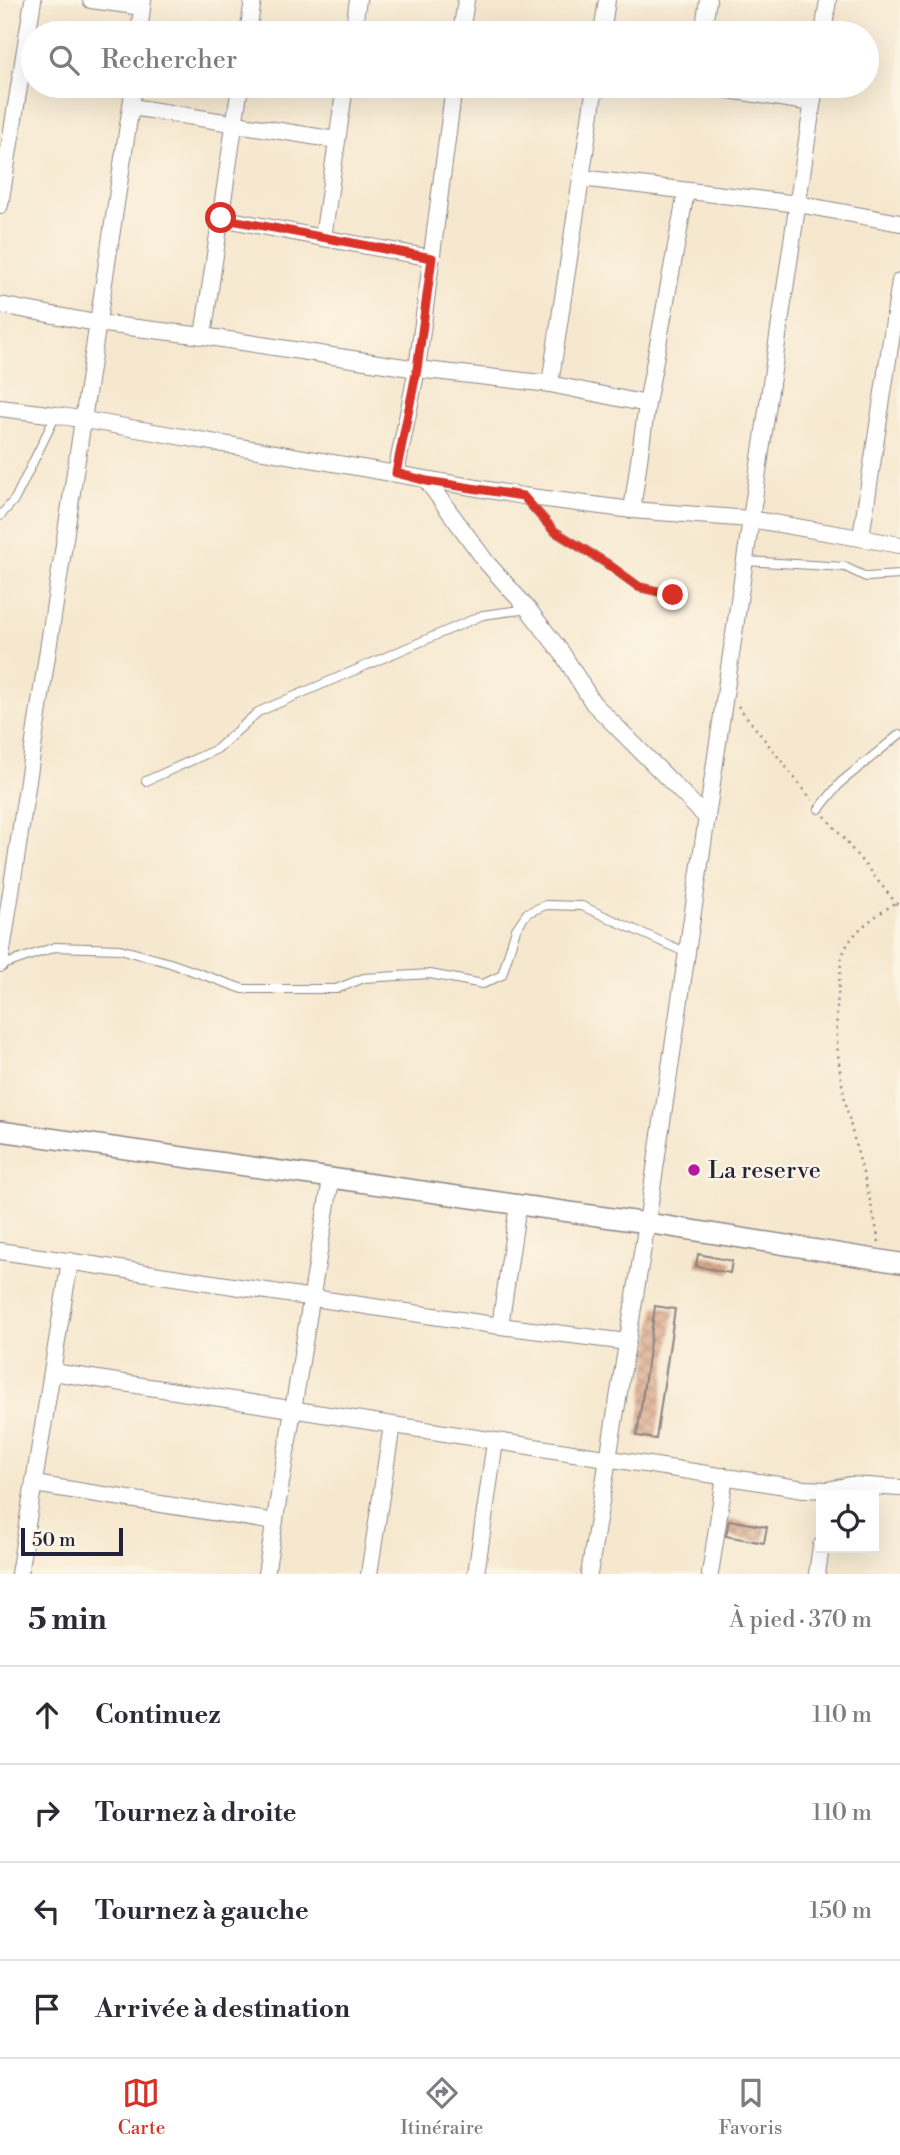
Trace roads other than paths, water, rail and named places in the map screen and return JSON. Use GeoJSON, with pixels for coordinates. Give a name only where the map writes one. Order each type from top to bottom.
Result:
{"type":"FeatureCollection","features":[{"type":"Feature","properties":{"kind":"street"},"geometry":{"type":"LineString","coordinates":[[30,21],[33,0]]}},
{"type":"Feature","properties":{"kind":"street"},"geometry":{"type":"LineString","coordinates":[[91,0],[143,3],[141,21]]}},
{"type":"Feature","properties":{"kind":"street"},"geometry":{"type":"LineString","coordinates":[[250,21],[253,0]]}},
{"type":"Feature","properties":{"kind":"street"},"geometry":{"type":"LineString","coordinates":[[355,21],[358,0]]}},
{"type":"Feature","properties":{"kind":"street"},"geometry":{"type":"LineString","coordinates":[[463,21],[466,0]]}},
{"type":"Feature","properties":{"kind":"street"},"geometry":{"type":"LineString","coordinates":[[604,21],[607,0]]}},
{"type":"Feature","properties":{"kind":"street"},"geometry":{"type":"LineString","coordinates":[[705,21],[708,0]]}},
{"type":"Feature","properties":{"kind":"street"},"geometry":{"type":"LineString","coordinates":[[825,21],[828,0]]}},
{"type":"Feature","properties":{"kind":"street"},"geometry":{"type":"LineString","coordinates":[[0,200],[21,73]]}},
{"type":"Feature","properties":{"kind":"street"},"geometry":{"type":"LineString","coordinates":[[0,965],[96,323],[133,98]]}},
{"type":"Feature","properties":{"kind":"street"},"geometry":{"type":"LineString","coordinates":[[203,336],[238,98]]}},
{"type":"Feature","properties":{"kind":"street"},"geometry":{"type":"LineString","coordinates":[[323,238],[343,98]]}},
{"type":"Feature","properties":{"kind":"street"},"geometry":{"type":"LineString","coordinates":[[396,473],[417,369],[452,98]]}},
{"type":"Feature","properties":{"kind":"street"},"geometry":{"type":"LineString","coordinates":[[550,384],[593,98]]}},
{"type":"Feature","properties":{"kind":"street"},"geometry":{"type":"LineString","coordinates":[[781,98],[813,103]]}},
{"type":"Feature","properties":{"kind":"street"},"geometry":{"type":"LineString","coordinates":[[589,1574],[648,1223],[814,98]]}},
{"type":"Feature","properties":{"kind":"street"},"geometry":{"type":"LineString","coordinates":[[132,107],[336,140]]}},
{"type":"Feature","properties":{"kind":"street"},"geometry":{"type":"LineString","coordinates":[[581,178],[798,204],[900,223]]}},
{"type":"Feature","properties":{"kind":"street"},"geometry":{"type":"LineString","coordinates":[[632,510],[647,404],[686,192]]}},
{"type":"Feature","properties":{"kind":"street"},"geometry":{"type":"LineString","coordinates":[[221,218],[432,258]]}},
{"type":"Feature","properties":{"kind":"street"},"geometry":{"type":"LineString","coordinates":[[861,537],[900,281]]}},
{"type":"Feature","properties":{"kind":"street"},"geometry":{"type":"LineString","coordinates":[[0,305],[96,323],[203,336],[268,348],[550,384],[647,404]]}},
{"type":"Feature","properties":{"kind":"street"},"geometry":{"type":"LineString","coordinates":[[0,408],[56,415],[523,496],[632,510],[750,519],[900,545]]}},
{"type":"Feature","properties":{"kind":"street"},"geometry":{"type":"LineString","coordinates":[[427,481],[487,563],[562,653],[593,703],[707,818]]}},
{"type":"Feature","properties":{"kind":"street"},"geometry":{"type":"LineString","coordinates":[[0,1131],[648,1223],[891,1261]]}},
{"type":"Feature","properties":{"kind":"street"},"geometry":{"type":"LineString","coordinates":[[266,1574],[331,1179]]}},
{"type":"Feature","properties":{"kind":"street"},"geometry":{"type":"LineString","coordinates":[[500,1326],[517,1205]]}},
{"type":"Feature","properties":{"kind":"street"},"geometry":{"type":"LineString","coordinates":[[0,1251],[500,1326],[627,1342]]}},
{"type":"Feature","properties":{"kind":"street"},"geometry":{"type":"LineString","coordinates":[[19,1574],[70,1261]]}},
{"type":"Feature","properties":{"kind":"street"},"geometry":{"type":"LineString","coordinates":[[53,1372],[816,1491]]}},
{"type":"Feature","properties":{"kind":"street"},"geometry":{"type":"LineString","coordinates":[[369,1574],[392,1425]]}},
{"type":"Feature","properties":{"kind":"street"},"geometry":{"type":"LineString","coordinates":[[476,1574],[495,1441]]}},
{"type":"Feature","properties":{"kind":"street"},"geometry":{"type":"LineString","coordinates":[[710,1574],[725,1476]]}},
{"type":"Feature","properties":{"kind":"street"},"geometry":{"type":"LineString","coordinates":[[34,1484],[275,1522]]}},
{"type":"Feature","properties":{"kind":"street"},"geometry":{"type":"LineString","coordinates":[[836,1490],[850,1485],[900,1488]]}},
{"type":"Feature","properties":{"kind":"street"},"geometry":{"type":"LineString","coordinates":[[817,1574],[820,1553]]}},
{"type":"Feature","properties":{"kind":"lane"},"geometry":{"type":"LineString","coordinates":[[0,516],[15,499],[56,415]]}},
{"type":"Feature","properties":{"kind":"lane"},"geometry":{"type":"LineString","coordinates":[[523,496],[554,531],[639,587],[673,595]]}},
{"type":"Feature","properties":{"kind":"lane"},"geometry":{"type":"LineString","coordinates":[[745,561],[845,567],[866,577],[900,575]]}},
{"type":"Feature","properties":{"kind":"lane"},"geometry":{"type":"LineString","coordinates":[[146,781],[217,749],[258,712],[482,615],[528,609]]}},
{"type":"Feature","properties":{"kind":"lane"},"geometry":{"type":"LineString","coordinates":[[819,809],[841,782],[900,734]]}},
{"type":"Feature","properties":{"kind":"lane"},"geometry":{"type":"LineString","coordinates":[[0,965],[55,947],[120,949],[170,963],[243,989],[336,989],[364,978],[430,975],[483,985],[502,975],[516,929],[527,913],[546,905],[582,906],[687,953]]}},
{"type":"Feature","properties":{"kind":"place","name":"La reserve"},"geometry":{"type":"Point","coordinates":[694,1170]}}]}
